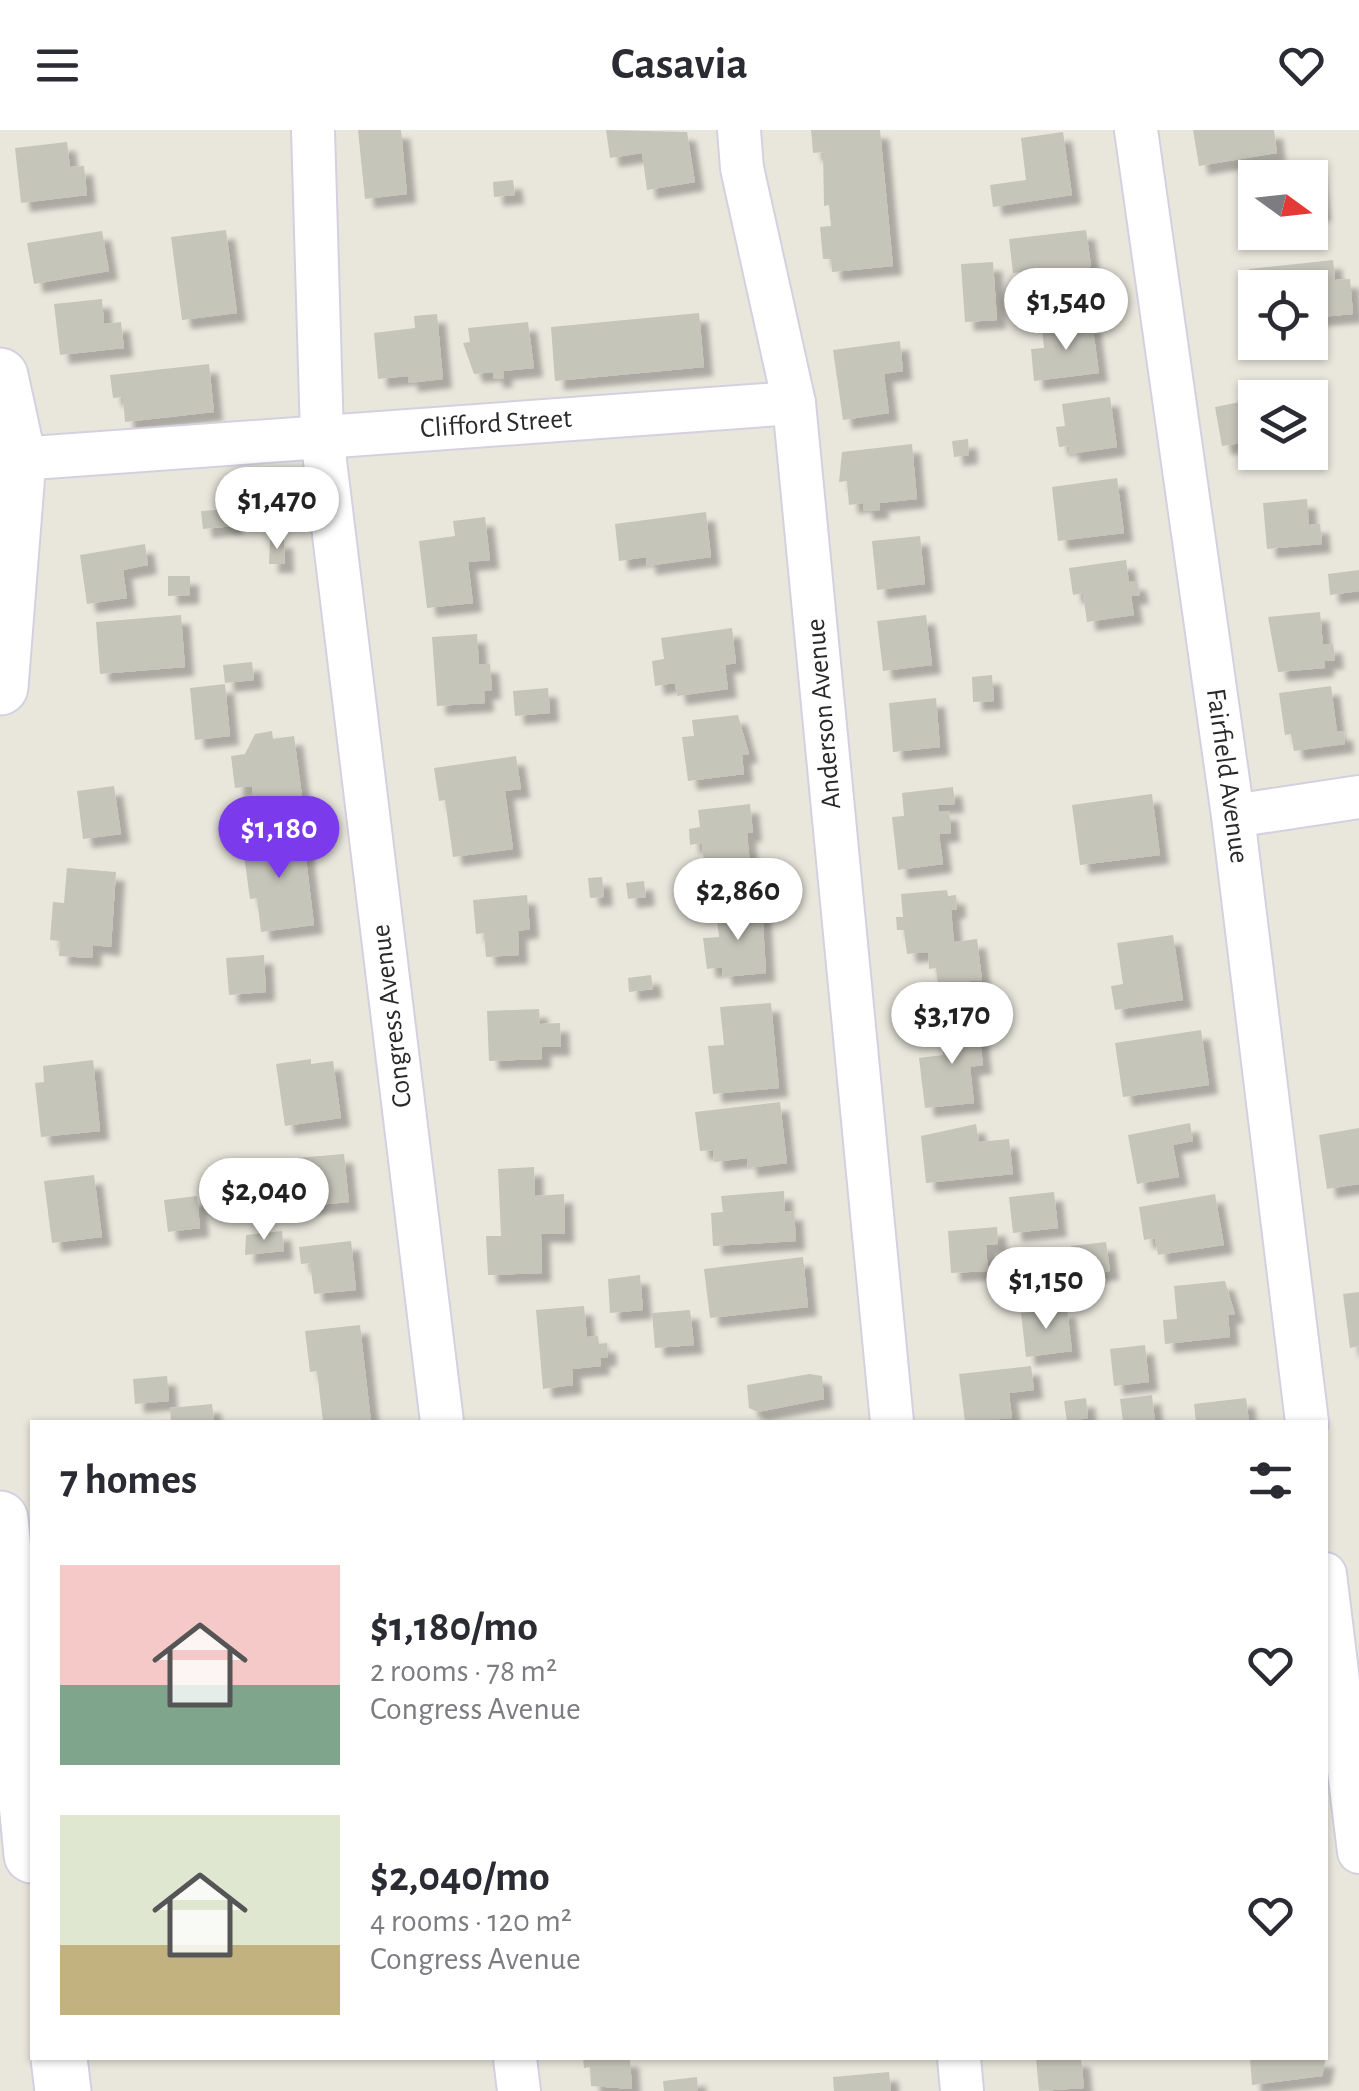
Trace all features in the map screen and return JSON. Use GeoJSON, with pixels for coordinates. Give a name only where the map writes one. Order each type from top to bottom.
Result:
{"type":"FeatureCollection","features":[{"type":"Feature","properties":{"kind":"street","name":"Congress Avenue"},"geometry":{"type":"LineString","coordinates":[[313,130],[322,436],[442,1420]]}},
{"type":"Feature","properties":{"kind":"street","name":"Anderson Avenue"},"geometry":{"type":"LineString","coordinates":[[739,130],[742,168],[794,403],[892,1420]]}},
{"type":"Feature","properties":{"kind":"street","name":"Fairfield Avenue"},"geometry":{"type":"LineString","coordinates":[[1136,130],[1233,816],[1307,1420]]}},
{"type":"Feature","properties":{"kind":"street"},"geometry":{"type":"LineString","coordinates":[[0,376],[18,459],[0,687]]}},
{"type":"Feature","properties":{"kind":"street","name":"Clifford Street"},"geometry":{"type":"LineString","coordinates":[[18,459],[794,403]]}},
{"type":"Feature","properties":{"kind":"street"},"geometry":{"type":"LineString","coordinates":[[1233,816],[1359,798]]}},
{"type":"Feature","properties":{"kind":"street"},"geometry":{"type":"LineString","coordinates":[[0,1519],[18,1773],[30,1843]]}},
{"type":"Feature","properties":{"kind":"street"},"geometry":{"type":"LineString","coordinates":[[1328,1598],[1358,1843]]}},
{"type":"Feature","properties":{"kind":"street"},"geometry":{"type":"LineString","coordinates":[[59,2060],[63,2091]]}},
{"type":"Feature","properties":{"kind":"street"},"geometry":{"type":"LineString","coordinates":[[515,2060],[519,2091]]}},
{"type":"Feature","properties":{"kind":"street"},"geometry":{"type":"LineString","coordinates":[[958,2060],[962,2091]]}},
{"type":"Feature","properties":{"kind":"building"},"geometry":{"type":"Polygon","coordinates":[[[358,130],[401,130],[407,194],[365,199],[358,130]]]}},
{"type":"Feature","properties":{"kind":"building"},"geometry":{"type":"Polygon","coordinates":[[[606,130],[687,132],[695,182],[647,190],[642,153],[610,158],[606,130]]]}},
{"type":"Feature","properties":{"kind":"building"},"geometry":{"type":"Polygon","coordinates":[[[811,130],[880,130],[893,266],[832,272],[831,259],[823,259],[820,227],[831,226],[829,205],[824,206],[823,152],[813,153],[811,130]]]}},
{"type":"Feature","properties":{"kind":"building"},"geometry":{"type":"Polygon","coordinates":[[[1193,130],[1274,130],[1277,153],[1199,166],[1193,130]]]}},
{"type":"Feature","properties":{"kind":"building"},"geometry":{"type":"Polygon","coordinates":[[[1063,132],[1072,195],[993,207],[990,185],[1026,180],[1021,138],[1063,132]]]}},
{"type":"Feature","properties":{"kind":"building"},"geometry":{"type":"Polygon","coordinates":[[[67,142],[70,167],[84,166],[87,195],[21,203],[15,148],[67,142]]]}},
{"type":"Feature","properties":{"kind":"building"},"geometry":{"type":"Polygon","coordinates":[[[513,180],[515,195],[494,197],[493,182],[513,180]]]}},
{"type":"Feature","properties":{"kind":"building"},"geometry":{"type":"Polygon","coordinates":[[[226,230],[237,313],[182,320],[171,237],[226,230]]]}},
{"type":"Feature","properties":{"kind":"building"},"geometry":{"type":"Polygon","coordinates":[[[1086,230],[1091,265],[1084,276],[1025,283],[1024,272],[1013,273],[1009,239],[1086,230]]]}},
{"type":"Feature","properties":{"kind":"building"},"geometry":{"type":"Polygon","coordinates":[[[102,231],[109,271],[34,284],[27,243],[102,231]]]}},
{"type":"Feature","properties":{"kind":"building"},"geometry":{"type":"Polygon","coordinates":[[[1333,260],[1335,280],[1350,279],[1353,314],[1328,316],[1328,270],[1249,269],[1333,260]]]}},
{"type":"Feature","properties":{"kind":"building"},"geometry":{"type":"Polygon","coordinates":[[[993,262],[997,320],[965,322],[961,264],[993,262]]]}},
{"type":"Feature","properties":{"kind":"building"},"geometry":{"type":"Polygon","coordinates":[[[102,299],[104,324],[121,322],[124,348],[60,355],[54,304],[102,299]]]}},
{"type":"Feature","properties":{"kind":"building"},"geometry":{"type":"Polygon","coordinates":[[[699,313],[704,367],[555,381],[551,327],[699,313]]]}},
{"type":"Feature","properties":{"kind":"building"},"geometry":{"type":"Polygon","coordinates":[[[437,314],[443,379],[409,383],[408,376],[378,379],[374,333],[415,328],[414,316],[437,314]]]}},
{"type":"Feature","properties":{"kind":"building"},"geometry":{"type":"Polygon","coordinates":[[[528,322],[534,368],[503,371],[504,378],[494,379],[493,372],[474,374],[463,343],[470,342],[468,328],[528,322]]]}},
{"type":"Feature","properties":{"kind":"building"},"geometry":{"type":"Polygon","coordinates":[[[1092,322],[1099,373],[1034,381],[1031,349],[1044,348],[1042,328],[1092,322]]]}},
{"type":"Feature","properties":{"kind":"building"},"geometry":{"type":"Polygon","coordinates":[[[900,341],[903,371],[884,374],[889,413],[843,420],[833,350],[900,341]]]}},
{"type":"Feature","properties":{"kind":"building"},"geometry":{"type":"Polygon","coordinates":[[[209,364],[214,412],[125,422],[123,397],[113,398],[110,375],[209,364]]]}},
{"type":"Feature","properties":{"kind":"building"},"geometry":{"type":"Polygon","coordinates":[[[1110,397],[1117,447],[1070,454],[1069,446],[1059,447],[1056,427],[1065,426],[1062,404],[1110,397]]]}},
{"type":"Feature","properties":{"kind":"building"},"geometry":{"type":"Polygon","coordinates":[[[1238,402],[1238,444],[1222,446],[1215,407],[1238,402]]]}},
{"type":"Feature","properties":{"kind":"building"},"geometry":{"type":"Polygon","coordinates":[[[968,439],[969,455],[954,457],[952,441],[968,439]]]}},
{"type":"Feature","properties":{"kind":"building"},"geometry":{"type":"Polygon","coordinates":[[[912,444],[917,499],[879,503],[880,510],[864,511],[863,503],[849,505],[847,481],[839,482],[842,452],[912,444]]]}},
{"type":"Feature","properties":{"kind":"building"},"geometry":{"type":"Polygon","coordinates":[[[1117,478],[1124,533],[1058,541],[1052,487],[1117,478]]]}},
{"type":"Feature","properties":{"kind":"building"},"geometry":{"type":"Polygon","coordinates":[[[1307,499],[1309,525],[1320,524],[1322,544],[1267,549],[1263,503],[1307,499]]]}},
{"type":"Feature","properties":{"kind":"building"},"geometry":{"type":"Polygon","coordinates":[[[233,509],[234,526],[203,529],[201,511],[233,509]]]}},
{"type":"Feature","properties":{"kind":"building"},"geometry":{"type":"Polygon","coordinates":[[[706,512],[711,557],[647,566],[646,557],[619,561],[615,524],[706,512]]]}},
{"type":"Feature","properties":{"kind":"building"},"geometry":{"type":"Polygon","coordinates":[[[485,517],[490,560],[468,562],[473,603],[427,608],[419,541],[455,536],[453,521],[485,517]]]}},
{"type":"Feature","properties":{"kind":"building"},"geometry":{"type":"Polygon","coordinates":[[[920,536],[925,584],[877,590],[872,541],[920,536]]]}},
{"type":"Feature","properties":{"kind":"building"},"geometry":{"type":"Polygon","coordinates":[[[284,539],[285,564],[269,564],[270,540],[284,539]]]}},
{"type":"Feature","properties":{"kind":"building"},"geometry":{"type":"Polygon","coordinates":[[[145,544],[148,565],[123,570],[127,598],[87,604],[80,555],[145,544]]]}},
{"type":"Feature","properties":{"kind":"building"},"geometry":{"type":"Polygon","coordinates":[[[1126,560],[1129,582],[1137,581],[1140,595],[1131,596],[1134,615],[1087,622],[1083,593],[1073,595],[1069,568],[1126,560]]]}},
{"type":"Feature","properties":{"kind":"building"},"geometry":{"type":"Polygon","coordinates":[[[1359,570],[1359,591],[1330,595],[1328,574],[1359,570]]]}},
{"type":"Feature","properties":{"kind":"building"},"geometry":{"type":"Polygon","coordinates":[[[168,576],[190,576],[190,595],[168,596],[168,576]]]}},
{"type":"Feature","properties":{"kind":"building"},"geometry":{"type":"Polygon","coordinates":[[[1320,612],[1323,645],[1333,644],[1335,660],[1325,661],[1325,668],[1278,672],[1268,617],[1320,612]]]}},
{"type":"Feature","properties":{"kind":"building"},"geometry":{"type":"Polygon","coordinates":[[[181,615],[185,667],[100,674],[96,622],[181,615]]]}},
{"type":"Feature","properties":{"kind":"building"},"geometry":{"type":"Polygon","coordinates":[[[926,615],[932,665],[883,671],[877,621],[926,615]]]}},
{"type":"Feature","properties":{"kind":"building"},"geometry":{"type":"Polygon","coordinates":[[[732,628],[736,663],[725,665],[728,689],[677,696],[675,683],[655,686],[652,661],[664,659],[661,638],[732,628]]]}},
{"type":"Feature","properties":{"kind":"building"},"geometry":{"type":"Polygon","coordinates":[[[477,634],[479,664],[490,664],[492,690],[484,691],[485,703],[437,706],[432,637],[477,634]]]}},
{"type":"Feature","properties":{"kind":"building"},"geometry":{"type":"Polygon","coordinates":[[[252,662],[254,680],[225,683],[223,665],[252,662]]]}},
{"type":"Feature","properties":{"kind":"building"},"geometry":{"type":"Polygon","coordinates":[[[992,675],[994,701],[973,702],[972,677],[992,675]]]}},
{"type":"Feature","properties":{"kind":"building"},"geometry":{"type":"Polygon","coordinates":[[[225,684],[230,736],[195,740],[190,688],[225,684]]]}},
{"type":"Feature","properties":{"kind":"building"},"geometry":{"type":"Polygon","coordinates":[[[1331,686],[1337,732],[1344,731],[1345,744],[1294,751],[1291,734],[1285,735],[1279,693],[1331,686]]]}},
{"type":"Feature","properties":{"kind":"building"},"geometry":{"type":"Polygon","coordinates":[[[548,688],[550,713],[515,716],[513,691],[548,688]]]}},
{"type":"Feature","properties":{"kind":"building"},"geometry":{"type":"Polygon","coordinates":[[[936,698],[940,747],[893,752],[889,703],[936,698]]]}},
{"type":"Feature","properties":{"kind":"building"},"geometry":{"type":"Polygon","coordinates":[[[738,715],[749,754],[742,755],[744,774],[688,781],[682,737],[694,736],[692,720],[738,715]]]}},
{"type":"Feature","properties":{"kind":"building"},"geometry":{"type":"Polygon","coordinates":[[[272,731],[273,739],[294,736],[304,811],[256,817],[252,786],[235,788],[231,756],[245,754],[255,734],[272,731]]]}},
{"type":"Feature","properties":{"kind":"building"},"geometry":{"type":"Polygon","coordinates":[[[516,756],[521,789],[505,791],[513,849],[453,857],[445,800],[439,801],[434,768],[516,756]]]}},
{"type":"Feature","properties":{"kind":"building"},"geometry":{"type":"Polygon","coordinates":[[[114,786],[121,834],[83,839],[77,791],[114,786]]]}},
{"type":"Feature","properties":{"kind":"building"},"geometry":{"type":"Polygon","coordinates":[[[953,787],[955,804],[938,805],[939,812],[949,811],[951,833],[939,834],[943,864],[898,870],[892,817],[904,816],[902,793],[953,787]]]}},
{"type":"Feature","properties":{"kind":"building"},"geometry":{"type":"Polygon","coordinates":[[[1152,794],[1160,855],[1080,865],[1072,805],[1152,794]]]}},
{"type":"Feature","properties":{"kind":"building"},"geometry":{"type":"Polygon","coordinates":[[[750,804],[753,833],[747,833],[751,874],[706,879],[702,843],[690,845],[689,829],[700,827],[698,810],[750,804]]]}},
{"type":"Feature","properties":{"kind":"building"},"geometry":{"type":"Polygon","coordinates":[[[303,833],[314,925],[261,932],[257,898],[250,899],[242,841],[303,833]]]}},
{"type":"Feature","properties":{"kind":"building"},"geometry":{"type":"Polygon","coordinates":[[[67,868],[116,872],[111,947],[93,945],[92,958],[59,956],[60,941],[50,940],[53,902],[64,903],[67,868]]]}},
{"type":"Feature","properties":{"kind":"building"},"geometry":{"type":"Polygon","coordinates":[[[602,877],[604,897],[590,898],[588,878],[602,877]]]}},
{"type":"Feature","properties":{"kind":"building"},"geometry":{"type":"Polygon","coordinates":[[[644,881],[646,897],[628,899],[626,883],[644,881]]]}},
{"type":"Feature","properties":{"kind":"building"},"geometry":{"type":"Polygon","coordinates":[[[947,890],[948,896],[956,895],[957,909],[951,910],[954,942],[977,939],[982,980],[938,984],[936,968],[929,969],[928,952],[907,954],[904,930],[897,930],[896,917],[903,917],[901,894],[947,890]]]}},
{"type":"Feature","properties":{"kind":"building"},"geometry":{"type":"Polygon","coordinates":[[[527,895],[530,929],[518,931],[519,955],[486,957],[484,933],[476,934],[473,900],[527,895]]]}},
{"type":"Feature","properties":{"kind":"building"},"geometry":{"type":"Polygon","coordinates":[[[762,906],[766,973],[723,977],[722,967],[707,969],[703,938],[719,937],[716,911],[762,906]]]}},
{"type":"Feature","properties":{"kind":"building"},"geometry":{"type":"Polygon","coordinates":[[[1173,935],[1183,1000],[1115,1010],[1111,986],[1123,984],[1117,943],[1173,935]]]}},
{"type":"Feature","properties":{"kind":"building"},"geometry":{"type":"Polygon","coordinates":[[[264,955],[266,992],[229,995],[226,958],[264,955]]]}},
{"type":"Feature","properties":{"kind":"building"},"geometry":{"type":"Polygon","coordinates":[[[651,975],[653,989],[629,992],[628,978],[651,975]]]}},
{"type":"Feature","properties":{"kind":"building"},"geometry":{"type":"Polygon","coordinates":[[[771,1003],[779,1088],[713,1094],[708,1046],[724,1045],[720,1007],[771,1003]]]}},
{"type":"Feature","properties":{"kind":"building"},"geometry":{"type":"Polygon","coordinates":[[[539,1009],[540,1024],[560,1023],[561,1047],[542,1047],[542,1059],[489,1061],[487,1011],[539,1009]]]}},
{"type":"Feature","properties":{"kind":"building"},"geometry":{"type":"Polygon","coordinates":[[[978,1023],[983,1065],[970,1067],[974,1103],[925,1108],[919,1058],[943,1055],[940,1027],[978,1023]]]}},
{"type":"Feature","properties":{"kind":"building"},"geometry":{"type":"Polygon","coordinates":[[[1201,1030],[1209,1085],[1123,1097],[1115,1043],[1201,1030]]]}},
{"type":"Feature","properties":{"kind":"building"},"geometry":{"type":"Polygon","coordinates":[[[311,1059],[311,1064],[333,1061],[341,1118],[285,1126],[276,1064],[311,1059]]]}},
{"type":"Feature","properties":{"kind":"building"},"geometry":{"type":"Polygon","coordinates":[[[93,1060],[100,1131],[41,1137],[35,1083],[44,1082],[43,1066],[93,1060]]]}},
{"type":"Feature","properties":{"kind":"building"},"geometry":{"type":"Polygon","coordinates":[[[780,1102],[787,1163],[748,1168],[747,1158],[714,1162],[713,1150],[700,1151],[695,1112],[780,1102]]]}},
{"type":"Feature","properties":{"kind":"building"},"geometry":{"type":"Polygon","coordinates":[[[1190,1123],[1193,1141],[1173,1145],[1179,1177],[1137,1184],[1128,1135],[1190,1123]]]}},
{"type":"Feature","properties":{"kind":"building"},"geometry":{"type":"Polygon","coordinates":[[[976,1124],[979,1142],[1009,1139],[1013,1174],[926,1183],[921,1136],[976,1124]]]}},
{"type":"Feature","properties":{"kind":"building"},"geometry":{"type":"Polygon","coordinates":[[[1359,1128],[1359,1184],[1327,1189],[1319,1135],[1359,1128]]]}},
{"type":"Feature","properties":{"kind":"building"},"geometry":{"type":"Polygon","coordinates":[[[344,1154],[349,1202],[296,1207],[295,1196],[276,1198],[272,1160],[344,1154]]]}},
{"type":"Feature","properties":{"kind":"building"},"geometry":{"type":"Polygon","coordinates":[[[534,1167],[535,1196],[564,1194],[565,1234],[541,1234],[542,1273],[488,1275],[486,1236],[501,1236],[498,1169],[534,1167]]]}},
{"type":"Feature","properties":{"kind":"building"},"geometry":{"type":"Polygon","coordinates":[[[94,1175],[102,1237],[52,1243],[44,1181],[94,1175]]]}},
{"type":"Feature","properties":{"kind":"building"},"geometry":{"type":"Polygon","coordinates":[[[229,1182],[231,1202],[215,1203],[213,1183],[229,1182]]]}},
{"type":"Feature","properties":{"kind":"building"},"geometry":{"type":"Polygon","coordinates":[[[784,1191],[785,1212],[794,1211],[796,1241],[713,1246],[711,1213],[723,1212],[721,1196],[784,1191]]]}},
{"type":"Feature","properties":{"kind":"building"},"geometry":{"type":"Polygon","coordinates":[[[1054,1192],[1058,1228],[1013,1233],[1009,1197],[1054,1192]]]}},
{"type":"Feature","properties":{"kind":"building"},"geometry":{"type":"Polygon","coordinates":[[[1215,1194],[1224,1245],[1158,1255],[1155,1238],[1144,1240],[1139,1207],[1215,1194]]]}},
{"type":"Feature","properties":{"kind":"building"},"geometry":{"type":"Polygon","coordinates":[[[197,1196],[200,1228],[168,1232],[164,1200],[197,1196]]]}},
{"type":"Feature","properties":{"kind":"building"},"geometry":{"type":"Polygon","coordinates":[[[997,1227],[998,1244],[986,1245],[988,1271],[951,1273],[948,1231],[997,1227]]]}},
{"type":"Feature","properties":{"kind":"building"},"geometry":{"type":"Polygon","coordinates":[[[282,1231],[284,1251],[245,1255],[246,1235],[282,1231]]]}},
{"type":"Feature","properties":{"kind":"building"},"geometry":{"type":"Polygon","coordinates":[[[351,1241],[356,1290],[314,1294],[310,1263],[301,1264],[299,1247],[351,1241]]]}},
{"type":"Feature","properties":{"kind":"building"},"geometry":{"type":"Polygon","coordinates":[[[1106,1242],[1110,1271],[1075,1276],[1071,1246],[1106,1242]]]}},
{"type":"Feature","properties":{"kind":"building"},"geometry":{"type":"Polygon","coordinates":[[[803,1257],[808,1307],[710,1318],[704,1269],[803,1257]]]}},
{"type":"Feature","properties":{"kind":"building"},"geometry":{"type":"Polygon","coordinates":[[[640,1275],[643,1310],[610,1313],[608,1279],[640,1275]]]}},
{"type":"Feature","properties":{"kind":"building"},"geometry":{"type":"Polygon","coordinates":[[[1225,1281],[1235,1314],[1228,1315],[1230,1337],[1165,1344],[1163,1320],[1177,1319],[1174,1286],[1225,1281]]]}},
{"type":"Feature","properties":{"kind":"building"},"geometry":{"type":"Polygon","coordinates":[[[1359,1292],[1359,1346],[1350,1348],[1343,1294],[1359,1292]]]}},
{"type":"Feature","properties":{"kind":"building"},"geometry":{"type":"Polygon","coordinates":[[[584,1306],[587,1337],[598,1336],[599,1344],[607,1343],[608,1357],[600,1358],[601,1366],[572,1369],[573,1385],[543,1389],[536,1310],[584,1306]]]}},
{"type":"Feature","properties":{"kind":"building"},"geometry":{"type":"Polygon","coordinates":[[[1067,1308],[1072,1351],[1026,1357],[1021,1313],[1067,1308]]]}},
{"type":"Feature","properties":{"kind":"building"},"geometry":{"type":"Polygon","coordinates":[[[690,1310],[694,1345],[655,1348],[652,1313],[690,1310]]]}},
{"type":"Feature","properties":{"kind":"building"},"geometry":{"type":"Polygon","coordinates":[[[360,1325],[371,1420],[323,1420],[317,1371],[310,1372],[305,1331],[360,1325]]]}},
{"type":"Feature","properties":{"kind":"building"},"geometry":{"type":"Polygon","coordinates":[[[1145,1345],[1149,1382],[1114,1386],[1110,1349],[1145,1345]]]}},
{"type":"Feature","properties":{"kind":"building"},"geometry":{"type":"Polygon","coordinates":[[[1031,1366],[1034,1390],[1009,1393],[1012,1418],[965,1420],[959,1374],[1031,1366]]]}},
{"type":"Feature","properties":{"kind":"building"},"geometry":{"type":"Polygon","coordinates":[[[809,1374],[822,1376],[824,1399],[758,1412],[749,1408],[747,1385],[809,1374]]]}},
{"type":"Feature","properties":{"kind":"building"},"geometry":{"type":"Polygon","coordinates":[[[167,1376],[169,1401],[135,1404],[133,1379],[167,1376]]]}},
{"type":"Feature","properties":{"kind":"building"},"geometry":{"type":"Polygon","coordinates":[[[1152,1395],[1155,1420],[1123,1420],[1120,1399],[1152,1395]]]}},
{"type":"Feature","properties":{"kind":"building"},"geometry":{"type":"Polygon","coordinates":[[[1086,1398],[1088,1418],[1067,1420],[1064,1401],[1086,1398]]]}},
{"type":"Feature","properties":{"kind":"building"},"geometry":{"type":"Polygon","coordinates":[[[1246,1398],[1249,1420],[1196,1420],[1194,1404],[1246,1398]]]}},
{"type":"Feature","properties":{"kind":"building"},"geometry":{"type":"Polygon","coordinates":[[[212,1404],[214,1420],[171,1420],[170,1408],[212,1404]]]}},
{"type":"Feature","properties":{"kind":"building"},"geometry":{"type":"Polygon","coordinates":[[[583,2060],[630,2060],[632,2089],[591,2086],[590,2067],[584,2068],[583,2060]]]}},
{"type":"Feature","properties":{"kind":"building"},"geometry":{"type":"Polygon","coordinates":[[[1036,2060],[1081,2060],[1084,2088],[1039,2091],[1036,2060]]]}},
{"type":"Feature","properties":{"kind":"building"},"geometry":{"type":"Polygon","coordinates":[[[1250,2060],[1326,2060],[1322,2076],[1252,2085],[1250,2060]]]}},
{"type":"Feature","properties":{"kind":"building"},"geometry":{"type":"Polygon","coordinates":[[[889,2072],[891,2091],[834,2091],[833,2077],[889,2072]]]}},
{"type":"Feature","properties":{"kind":"building"},"geometry":{"type":"Polygon","coordinates":[[[697,2077],[698,2091],[664,2091],[663,2081],[697,2077]]]}}]}
